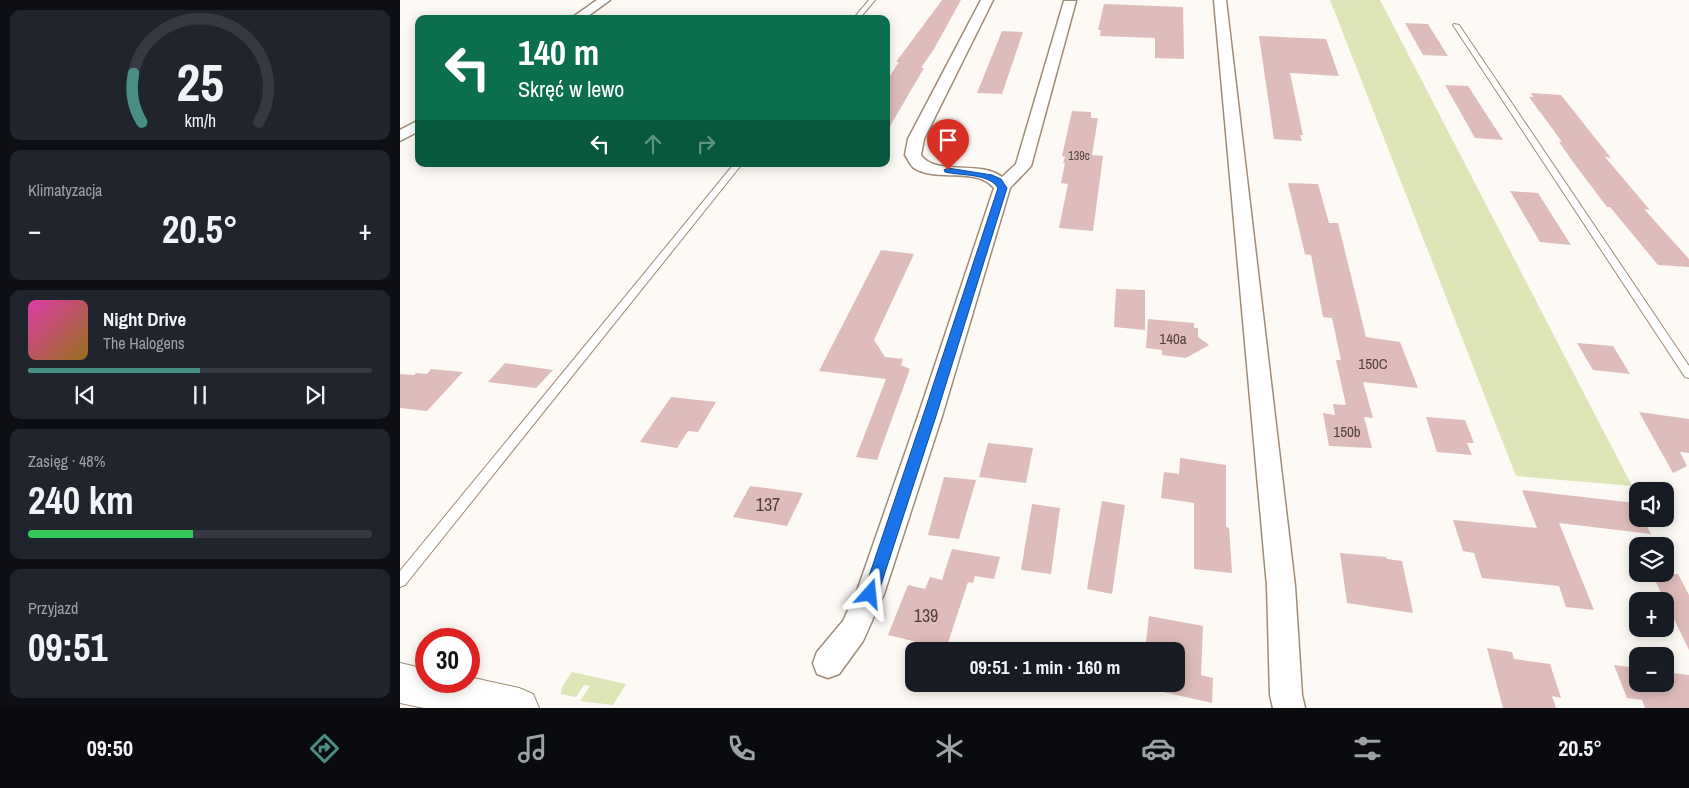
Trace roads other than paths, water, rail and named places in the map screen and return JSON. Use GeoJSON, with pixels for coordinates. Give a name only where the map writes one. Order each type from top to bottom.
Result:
{"type":"FeatureCollection","features":[{"type":"Feature","properties":{"kind":"highway"},"geometry":{"type":"LineString","coordinates":[[400,683],[519,708]]}},
{"type":"Feature","properties":{"kind":"street"},"geometry":{"type":"LineString","coordinates":[[582,15],[604,0]]}},
{"type":"Feature","properties":{"kind":"street"},"geometry":{"type":"LineString","coordinates":[[987,0],[911,151],[914,159],[921,166],[936,170],[978,174],[998,180],[1002,188]]}},
{"type":"Feature","properties":{"kind":"street"},"geometry":{"type":"LineString","coordinates":[[1220,0],[1281,586],[1286,704]]}},
{"type":"Feature","properties":{"kind":"street"},"geometry":{"type":"LineString","coordinates":[[828,663],[853,631],[870,594],[930,416],[1002,188],[1023,166],[1070,2]]}},
{"type":"Feature","properties":{"kind":"street"},"geometry":{"type":"LineString","coordinates":[[400,137],[415,127]]}},
{"type":"Feature","properties":{"kind":"lane"},"geometry":{"type":"LineString","coordinates":[[859,15],[872,0]]}},
{"type":"Feature","properties":{"kind":"lane"},"geometry":{"type":"LineString","coordinates":[[1456,25],[1689,374]]}},
{"type":"Feature","properties":{"kind":"lane"},"geometry":{"type":"LineString","coordinates":[[400,581],[736,167]]}}]}
